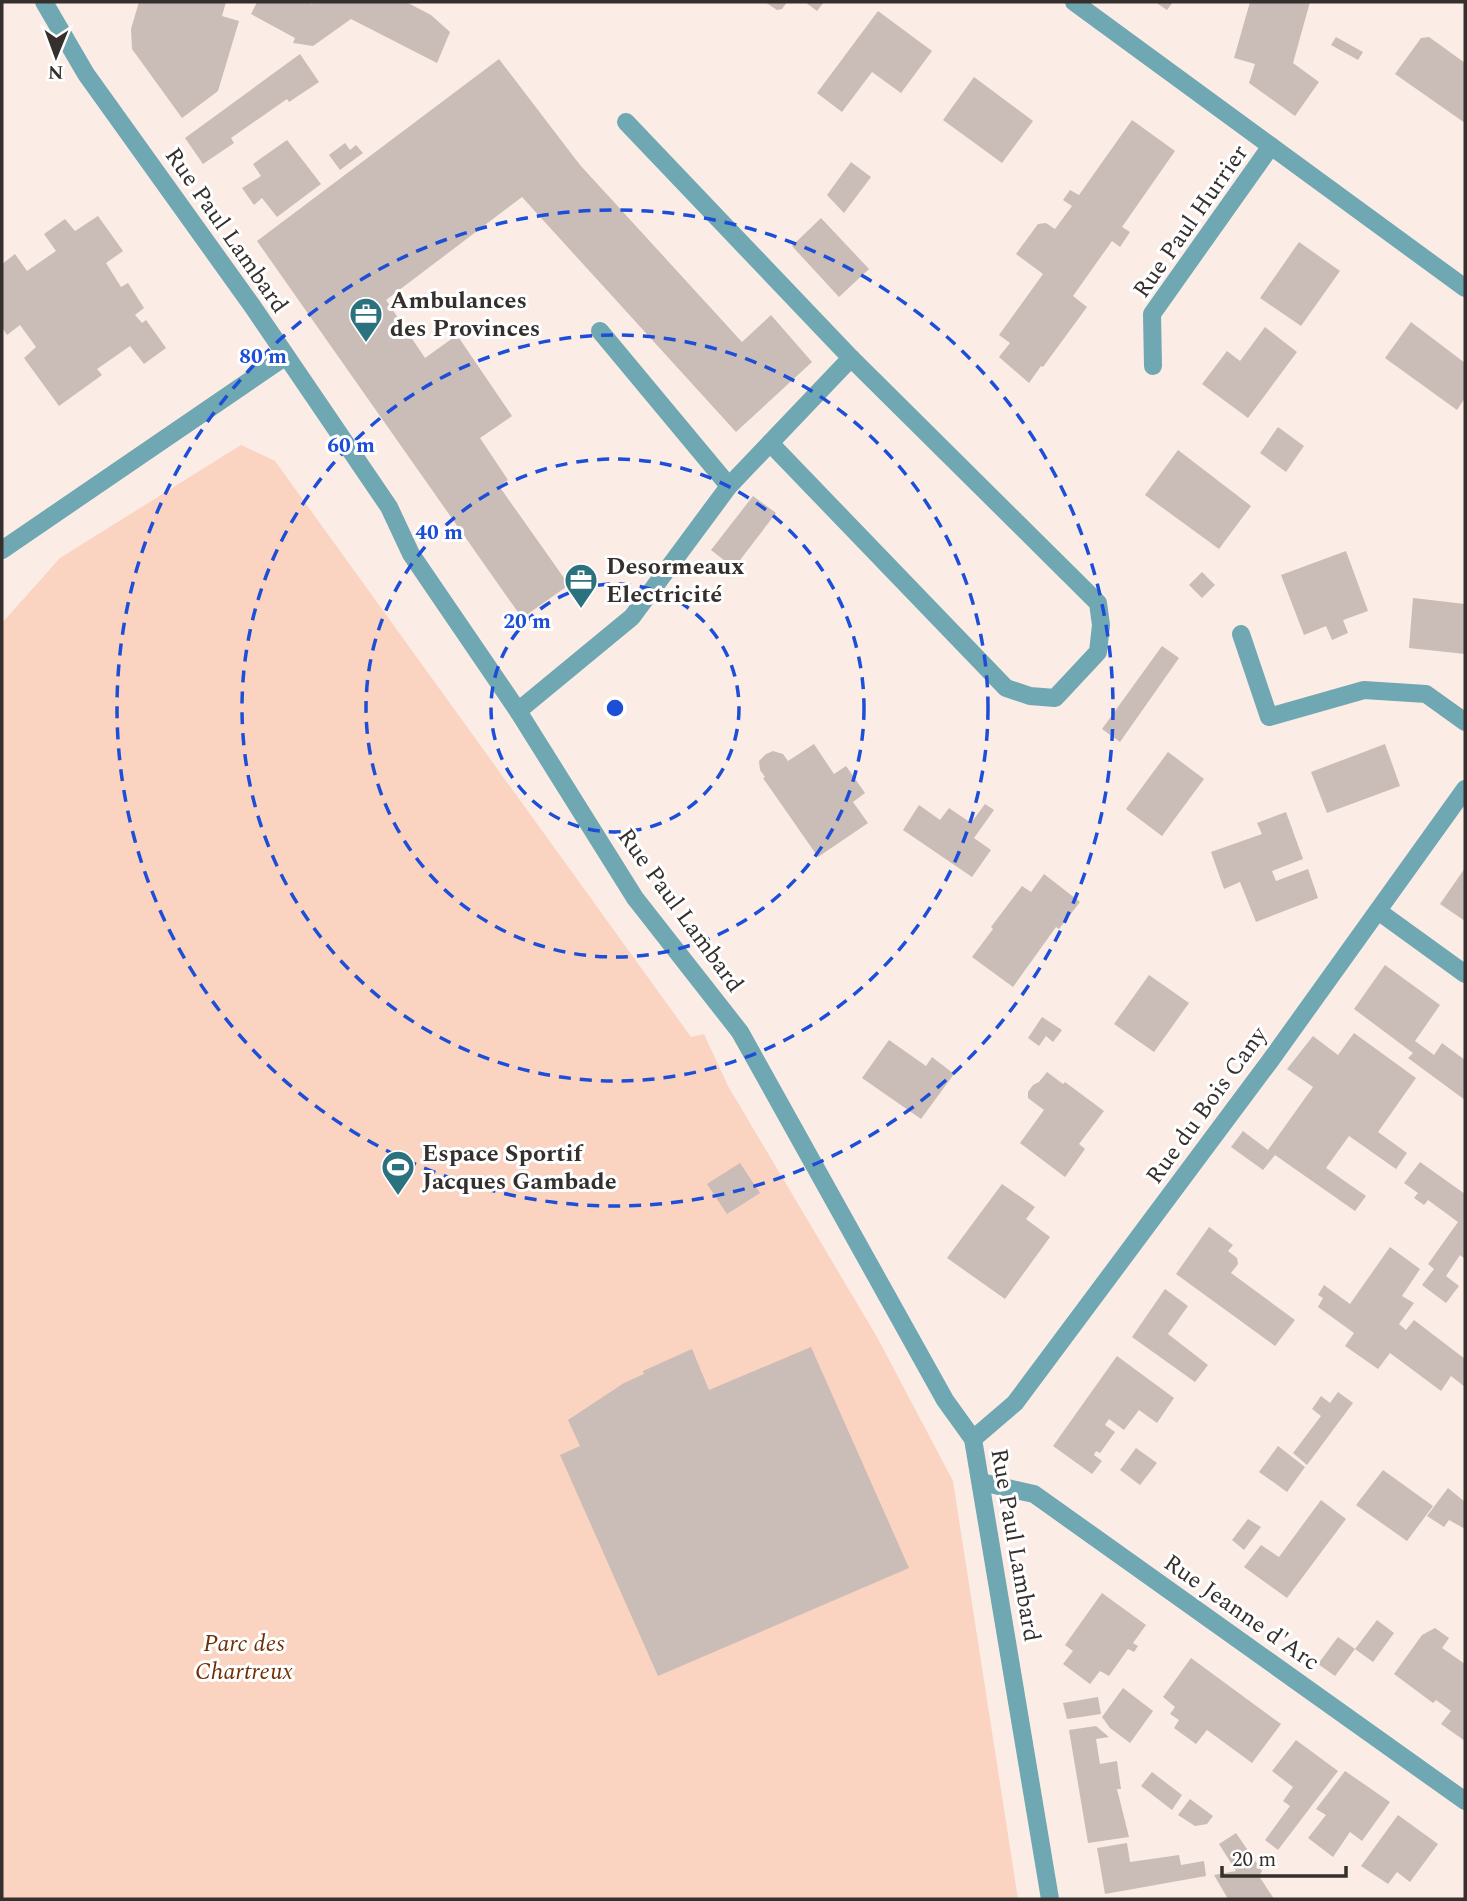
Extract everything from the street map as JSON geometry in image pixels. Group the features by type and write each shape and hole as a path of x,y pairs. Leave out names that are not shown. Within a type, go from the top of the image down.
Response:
{"street":[{"name":"Rue Paul Lambard","path":"44,2 86,74 286,356 389,507 411,554 518,711 635,898 740,1032 944,1400 973,1439 1049,1899"},
{"name":"Rue Paul Hurrier","path":"1074,2 1465,288"},
{"path":"626,122 851,358 1098,603 1101,625 1098,652 1055,698 1030,696 1006,688 770,443"},
{"name":"Rue Paul Hurrier","path":"1153,366 1152,314 1271,146"},
{"path":"600,331 729,486"},
{"path":"2,550 286,356"},
{"path":"518,711 632,617 729,486 851,358"},
{"path":"1241,634 1269,717 1364,690 1426,694 1465,722"},
{"name":"Rue du Bois Cany","path":"973,1439 1015,1404 1270,1061 1465,789"},
{"path":"1378,911 1465,974"},
{"name":"Rue Jeanne d'Arc","path":"981,1482 1034,1494 1465,1801"}],"green space":[{"name":"Espace Sportif Jacques Gambade","path":"241,445 275,461 691,1037 704,1034 728,1086 877,1337 953,1481 1018,1899 2,1899 2,623 60,558"}],"building":[{"path":"139,2 226,2 222,16 239,21 218,91 182,118 132,49 131,29"},
{"path":"257,2 406,2 431,15 450,32 437,63 351,19 313,46 293,43 295,38 251,14"},
{"path":"765,2 787,2 782,9 777,10"},
{"path":"805,2 824,2 817,11"},
{"path":"1155,2 1173,2 1167,10"},
{"path":"1250,2 1310,2 1293,63 1319,82 1295,116 1249,83 1255,64 1234,58"},
{"path":"878,11 932,51 901,93 872,72 842,112 817,93"},
{"path":"1336,37 1363,52 1358,60 1331,45"},
{"path":"1429,37 1465,63 1465,123 1395,74 1421,38"},
{"path":"300,54 319,82 289,102 287,99 231,138 234,143 203,164 185,138"},
{"path":"499,59 580,165 742,342 771,315 812,362 736,432 522,197 386,300 425,358 457,335 512,416 480,438 508,480 499,486 569,585 522,618 257,241"},
{"path":"974,77 1033,121 1002,163 943,120"},
{"path":"1132,120 1175,151 1122,227 1130,232 1120,247 1112,241 1073,296 1087,307 1029,383 999,357 1010,343 999,335 1043,274 1016,254 1038,224 1046,223 1055,229 1072,206 1063,200 1070,190 1079,195"},
{"path":"287,140 321,184 277,217 262,198 254,205 242,188 261,176 253,164"},
{"path":"345,143 350,150 356,145 363,153 340,170 329,155"},
{"path":"851,162 871,177 844,213 827,195"},
{"path":"98,216 123,251 106,263 121,287 128,283 144,308 135,315 142,323 146,320 166,348 144,364 130,346 97,369 102,375 59,406 24,358 36,347 20,325 7,335 2,327 2,264 15,254 27,271 56,251 44,234 65,219 75,231"},
{"path":"821,218 869,269 839,297 792,246"},
{"path":"1299,242 1340,271 1301,326 1260,298"},
{"path":"1411,322 1465,363 1465,398 1457,410 1385,358"},
{"path":"1265,327 1297,352 1248,418 1202,384 1227,351 1240,361"},
{"path":"1278,427 1304,446 1286,472 1260,453"},
{"path":"1178,450 1251,506 1219,549 1145,495"},
{"path":"753,496 776,513 734,568 711,550"},
{"path":"1346,551 1368,611 1343,620 1348,633 1332,640 1326,626 1304,635 1281,575"},
{"path":"1202,572 1215,585 1202,598 1189,585"},
{"path":"1413,598 1465,604 1465,654 1409,648"},
{"path":"1162,646 1179,658 1120,742 1102,729"},
{"path":"814,744 834,774 846,766 865,793 853,802 868,823 818,857 763,778 765,777 760,770 759,761 773,751 783,754 788,761"},
{"path":"1385,744 1400,786 1327,813 1311,772"},
{"path":"1168,752 1204,779 1162,836 1126,809"},
{"path":"985,804 994,810 974,838 991,850 972,877 903,830 919,805 940,820 949,808 971,823"},
{"path":"1286,812 1303,859 1272,871 1276,881 1308,869 1318,898 1256,922 1240,882 1224,889 1211,852 1262,834 1257,823"},
{"path":"1465,868 1465,921 1440,904"},
{"path":"1044,874 1080,902 1059,929 1056,927 1013,987 972,957 1022,886 1031,892"},
{"path":"1385,965 1440,1005 1415,1041 1434,1055 1442,1043 1465,1060 1465,1100 1408,1058 1413,1053 1354,1009"},
{"path":"1149,975 1189,1003 1154,1052 1114,1024"},
{"path":"1042,1017 1062,1030 1053,1042 1046,1036 1039,1046 1028,1038"},
{"path":"1354,1033 1416,1078 1378,1132 1407,1153 1396,1169 1349,1136 1326,1168 1366,1196 1355,1211 1275,1155 1263,1170 1231,1147 1243,1131 1268,1150 1313,1087 1287,1069 1313,1036 1338,1055"},
{"path":"889,1040 926,1066 932,1057 954,1074 921,1119 862,1078"},
{"path":"1047,1072 1104,1111 1079,1144 1085,1149 1065,1177 1020,1143 1044,1110 1028,1098 1028,1092"},
{"path":"1420,1162 1465,1194 1465,1259 1460,1255 1446,1276 1459,1286 1446,1303 1422,1285 1434,1269 1428,1264 1458,1222 1428,1200 1424,1205 1414,1198 1418,1193 1404,1183"},
{"path":"740,1163 760,1193 727,1214 707,1184"},
{"path":"1002,1184 1035,1207 1026,1219 1050,1237 1005,1299 947,1258"},
{"path":"1209,1227 1233,1245 1228,1251 1237,1258 1238,1264 1231,1273 1295,1320 1275,1346 1176,1274"},
{"path":"1390,1247 1420,1269 1402,1296 1414,1303 1399,1324 1406,1330 1414,1320 1465,1359 1465,1387 1451,1376 1441,1391 1390,1353 1378,1369 1345,1346 1354,1333 1318,1307 1323,1298 1318,1295 1324,1285 1350,1304"},
{"path":"1165,1289 1188,1306 1168,1334 1208,1365 1195,1382 1132,1337"},
{"path":"811,1347 909,1568 658,1676 560,1455 580,1446 568,1420 624,1383 644,1374 643,1371 692,1349 709,1390"},
{"path":"1117,1356 1174,1398 1157,1423 1139,1410 1124,1430 1109,1419 1105,1425 1115,1432 1100,1453 1096,1451 1094,1455 1102,1461 1092,1474 1053,1446"},
{"path":"1338,1392 1353,1403 1307,1465 1293,1453 1321,1416 1312,1409 1321,1396 1330,1403"},
{"path":"1278,1446 1305,1467 1287,1492 1259,1472"},
{"path":"1136,1448 1157,1463 1140,1485 1120,1470"},
{"path":"1383,1470 1433,1506 1407,1541 1356,1505"},
{"path":"1448,1488 1465,1502 1465,1529 1449,1520 1444,1527 1427,1516"},
{"path":"1321,1500 1346,1519 1287,1598 1244,1567 1261,1545 1279,1557"},
{"path":"1248,1519 1261,1527 1244,1550 1232,1540"},
{"path":"1102,1593 1146,1625 1133,1643 1138,1646 1134,1652 1128,1649 1109,1676 1100,1671 1090,1684 1063,1664 1073,1651 1065,1645"},
{"path":"1377,1620 1394,1633 1373,1662 1355,1649"},
{"path":"1435,1628 1449,1638 1442,1648 1465,1664 1465,1741 1441,1724 1451,1711 1436,1700 1433,1703 1394,1674 1422,1635"},
{"path":"1338,1637 1355,1649 1335,1676 1318,1664"},
{"path":"1191,1658 1281,1724 1252,1763 1207,1730 1196,1744 1174,1728 1179,1720 1170,1714 1175,1707 1163,1697"},
{"path":"1123,1688 1153,1711 1130,1743 1110,1728 1102,1717"},
{"path":"1098,1697 1101,1714 1067,1719 1063,1703"},
{"path":"1096,1726 1109,1737 1096,1739 1100,1764 1117,1761 1121,1789 1117,1789 1129,1837 1088,1843 1069,1730"},
{"path":"1296,1740 1338,1771 1278,1850 1265,1840 1290,1806 1283,1801 1293,1787 1272,1771"},
{"path":"1345,1771 1390,1802 1362,1841 1350,1832 1333,1857 1308,1838 1326,1815 1316,1809"},
{"path":"1152,1772 1182,1795 1172,1810 1141,1786"},
{"path":"1190,1799 1213,1816 1207,1824 1195,1826 1178,1815"},
{"path":"1398,1815 1438,1844 1410,1882 1397,1872 1388,1884 1361,1866"},
{"path":"1236,1833 1262,1871 1259,1876 1274,1899 1228,1899 1214,1875 1236,1871 1219,1844"},
{"path":"1127,1843 1130,1862 1179,1855 1181,1865 1204,1861 1206,1876 1105,1894 1097,1848"}],"place":[{"name":"Ambulances des Provinces","path":"366,344"},
{"name":"Desormeaux Electricité","path":"581,610"},
{"name":"Espace Sportif Jacques Gambade","path":"398,1197"}],"park label":[{"name":"Parc des Chartreux","path":"244,1657"}]}
